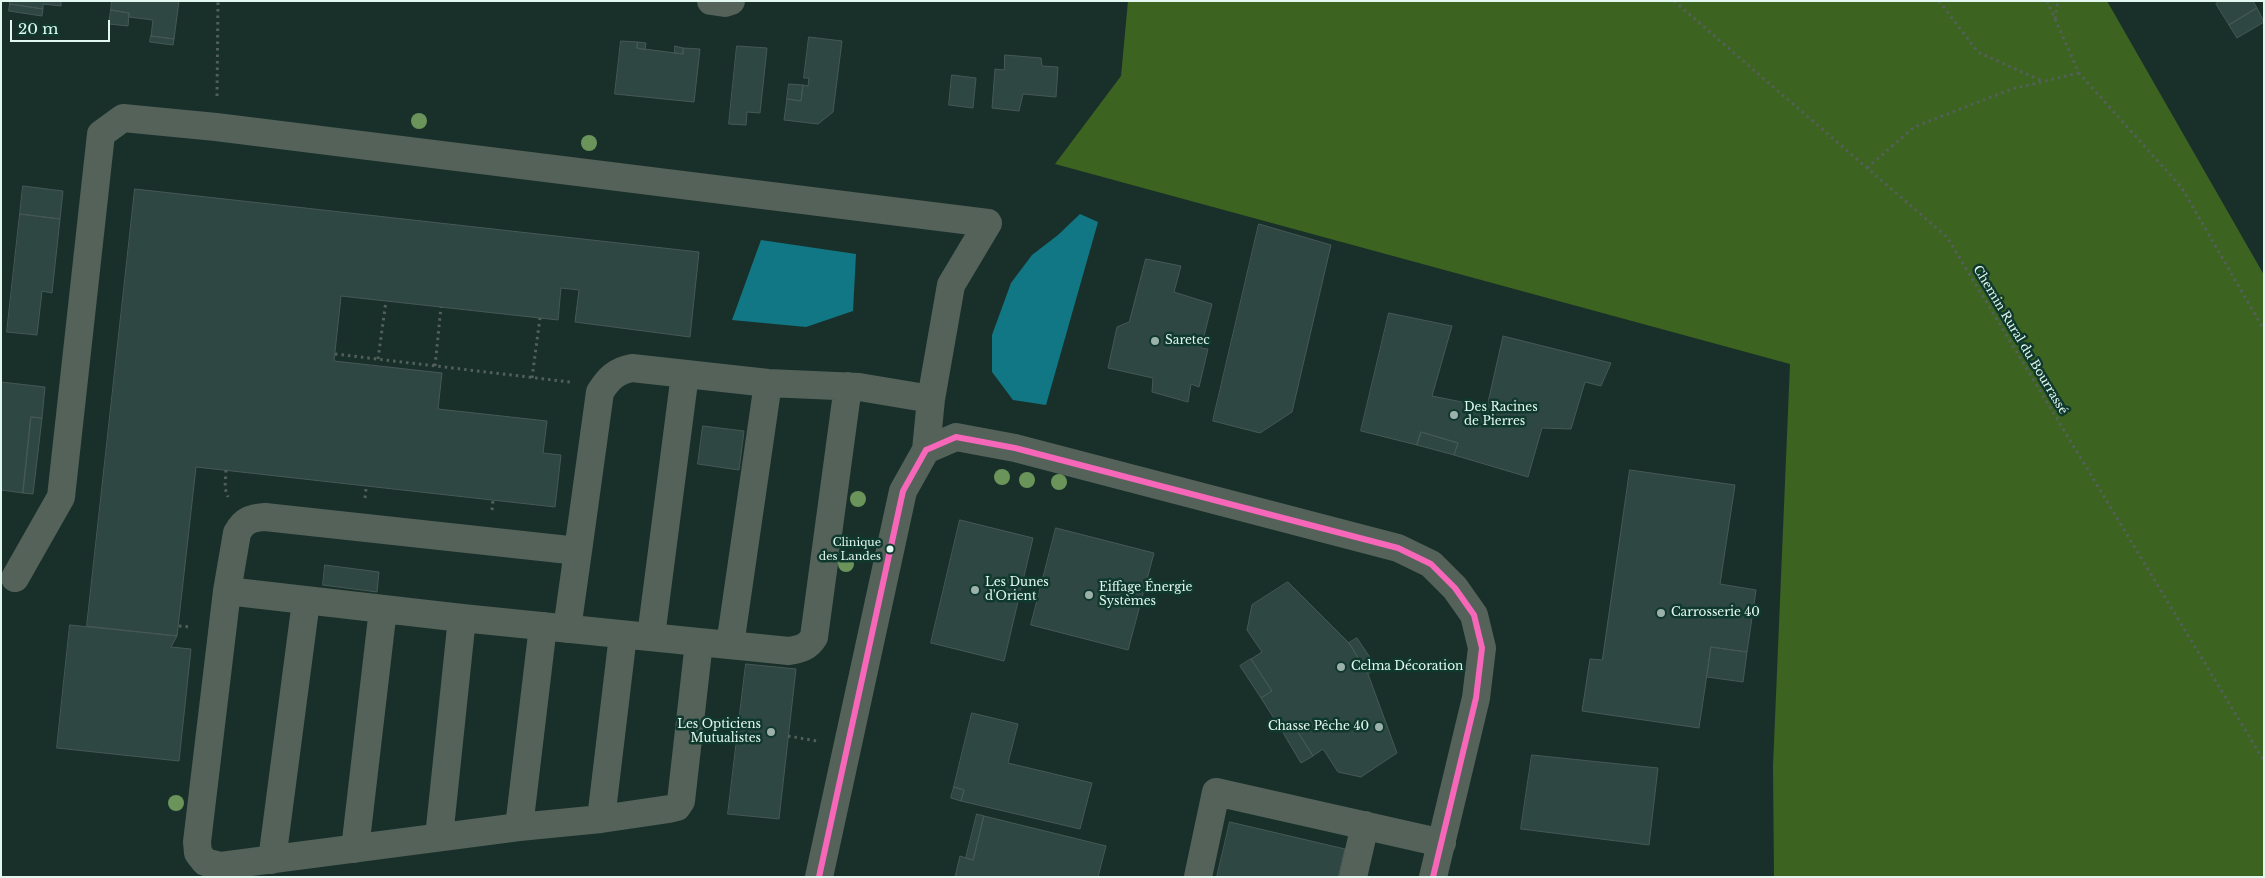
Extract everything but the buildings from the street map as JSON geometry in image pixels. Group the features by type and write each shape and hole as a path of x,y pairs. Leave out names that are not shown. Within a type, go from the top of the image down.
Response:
{"street":[{"path":"711,1 725,3 731,1"},
{"path":"15,578 61,498 102,134 123,118 216,127 988,223 951,285 931,399 926,450 902,491 819,877"},
{"path":"519,827 555,627 578,551 600,392 610,377 620,370 632,368 768,383 848,386 931,399"},
{"path":"651,636 685,374"},
{"path":"730,645 768,383"},
{"path":"227,591 624,635 651,636 790,651 804,648 814,637 848,386"},
{"path":"926,450 956,437 1015,448 1398,548 1431,564 1455,588 1474,615 1482,648 1476,698 1433,877"},
{"path":"578,551 265,517 252,518 242,523 236,532 227,591 197,842 198,853 205,862 221,866 519,827 600,819 669,810 677,807 681,801 699,642"},
{"path":"272,860 306,600"},
{"path":"355,849 383,609"},
{"path":"439,837 462,618"},
{"path":"600,819 624,635"},
{"path":"1198,877 1216,792 1442,843"},
{"path":"1354,877 1365,825"}],"path":[{"path":"216,127 218,1"},
{"name":"Chemin Rural du Bourrassé","path":"1674,1 1947,237 2264,761"},
{"path":"1939,1 1978,52 2044,82"},
{"path":"2047,1 2079,73 2182,188 2264,330"},
{"path":"2055,19 2058,1"},
{"path":"1867,168 1914,127 2012,89 2079,73"},
{"path":"378,359 386,301"},
{"path":"435,366 441,307"},
{"path":"532,378 540,318"},
{"path":"335,354 578,383"},
{"path":"788,736 820,742"}],"green space":[{"path":"1128,1 2107,1 2264,275 2264,877 1774,877 1773,766 1790,364 1055,164 1121,76"}],"water":[{"path":"1080,214 1098,222 1046,405 1013,400 992,372 992,335 1011,283 1032,255 1058,235"},
{"path":"761,240 856,254 853,311 806,327 732,320"}],"transit line":[{"path":"926,450 956,437 1015,448 1398,548 1431,564 1455,588 1474,615 1482,648 1476,698 1433,877"},
{"path":"819,877 903,491 926,450"}],"place":[{"name":"Saretec","path":"1155,341"},
{"name":"Des Racines de Pierres","path":"1454,415"},
{"name":"Clinique des Landes","path":"890,549"},
{"name":"Les Dunes d'Orient","path":"975,590"},
{"name":"Eiffage Énergie Systèmes","path":"1089,595"},
{"name":"Carrosserie 40","path":"1661,613"},
{"name":"Celma Décoration","path":"1341,667"},
{"name":"Chasse Pêche 40","path":"1379,727"},
{"name":"Les Opticiens Mutualistes","path":"771,732"}]}
